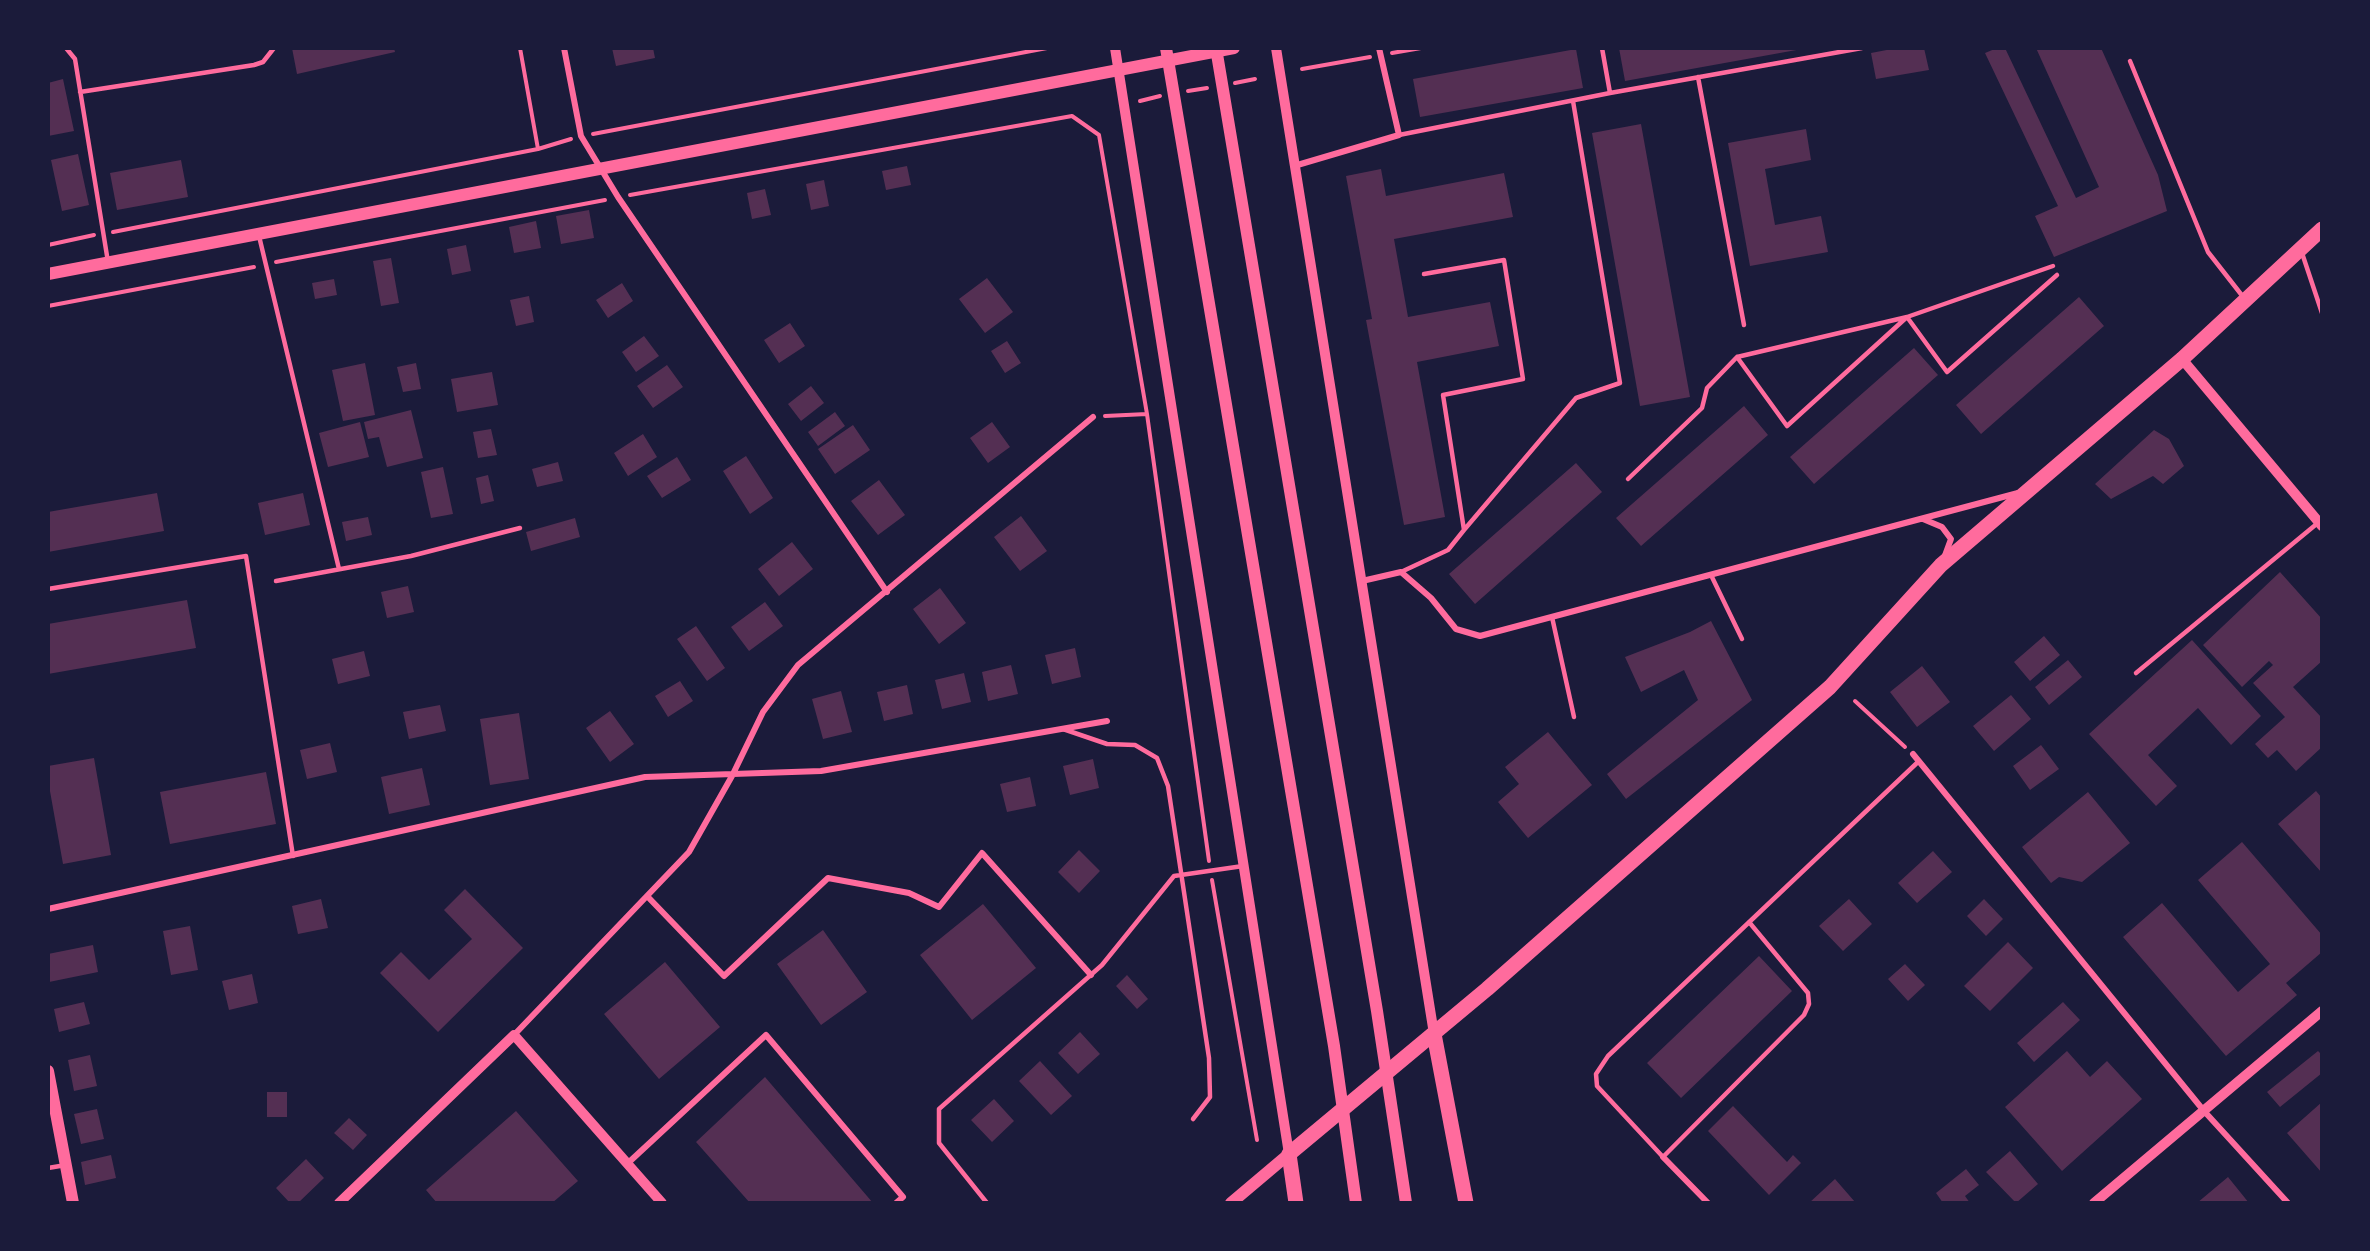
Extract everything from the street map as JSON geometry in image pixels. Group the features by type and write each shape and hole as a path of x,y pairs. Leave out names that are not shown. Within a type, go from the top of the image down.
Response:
{"main road":[{"path":"1166,48 1334,1046 1356,1203"},
{"path":"1216,48 1377,1011 1406,1203"},
{"path":"48,274 1234,48"},
{"path":"1231,1203 1434,1034 1830,687 1941,565 2182,359 2322,229"},
{"path":"1434,1034 1466,1203"},
{"path":"48,1071 73,1203"},
{"path":"1289,1154 1296,1203"}],"street":[{"path":"564,48 582,136 618,197 887,592"},
{"path":"1115,48 1289,1154"},
{"path":"1276,48 1434,1034"},
{"path":"1294,166 1399,135 1380,51"},
{"path":"2182,359 2320,524"},
{"path":"339,1203 514,1035 689,852 732,776 763,712 798,665 1093,417"},
{"path":"1362,581 1401,572 1431,598 1456,629 1480,636 2029,490"},
{"path":"1923,519 1942,526 1951,539 1941,565"},
{"path":"48,909 645,777 732,776 820,771 1107,721"},
{"path":"1913,753 2204,1111 2288,1203"},
{"path":"647,896 724,976 828,878 909,893 939,907 982,853 1091,975"},
{"path":"2094,1203 2322,1011"},
{"path":"514,1035 662,1203"},
{"path":"627,1164 766,1035 903,1197 896,1203"},
{"path":"1663,1156 1708,1203"}],"lane":[{"path":"66,48 75,59 108,262"},
{"path":"80,92 254,65 263,62 274,48"},
{"path":"1602,48 1610,93"},
{"path":"1399,135 1572,100 1862,48"},
{"path":"2130,61 2208,252 2246,300"},
{"path":"1698,77 1744,325"},
{"path":"1401,572 1448,550 1576,398 1620,382 1572,100"},
{"path":"258,234 339,569"},
{"path":"2301,249 2322,313"},
{"path":"1424,274 1504,260 1523,379 1443,395 1464,530"},
{"path":"1628,479 1701,408 1707,387 1737,357 1907,316 2053,266"},
{"path":"1907,316 1947,372 2057,276"},
{"path":"1737,357 1787,426 1907,316"},
{"path":"2136,673 2320,524"},
{"path":"276,581 411,556 520,528"},
{"path":"48,590 246,556 293,856"},
{"path":"1711,575 1743,639"},
{"path":"1552,617 1574,717"},
{"path":"1062,728 1107,744 1135,745 1157,758 1168,786 1209,1058 1210,1097 1193,1119"},
{"path":"1749,922 1808,993 1809,1004 1804,1015 1663,1156 1597,1086 1596,1074 1608,1056 1749,922 1919,761"},
{"path":"987,1203 939,1143 939,1109 1102,965 1174,876 1243,866"},
{"path":"48,1168 66,1166"}],"path":[{"path":"520,48 538,149"},
{"path":"48,244 538,149 582,136 1047,48"},
{"path":"1302,69 1380,51 1421,48"},
{"path":"1232,83 1256,79"},
{"path":"1186,91 1209,87"},
{"path":"1140,99 1163,95"},
{"path":"48,306 618,197 1072,116 1100,135 1147,414 1210,871 1257,1140"},
{"path":"1093,417 1147,414"},
{"path":"1855,701 1913,753"}],"building":[{"path":"292,48 394,48 395,52 297,74"},
{"path":"612,48 653,48 655,58 616,66"},
{"path":"1619,48 1802,48 1802,49 1625,81"},
{"path":"1897,48 1924,48 1929,70 1876,79 1871,53"},
{"path":"1997,48 2005,48 2076,198 2099,187 2036,48 2101,48 2158,175 2167,211 2054,257 2035,216 2058,206 1985,53"},
{"path":"1576,49 1583,88 1420,117 1413,79"},
{"path":"63,79 74,131 48,136 48,83"},
{"path":"1641,124 1690,397 1640,406 1592,133"},
{"path":"1806,129 1811,160 1765,169 1775,225 1821,216 1828,252 1750,266 1728,143"},
{"path":"78,154 89,205 62,211 51,160"},
{"path":"181,160 188,197 117,210 110,173"},
{"path":"907,166 911,185 886,190 882,171"},
{"path":"1381,169 1386,196 1504,173 1513,217 1394,239 1408,317 1490,302 1499,346 1417,362 1445,517 1404,525 1366,320 1372,319 1346,176"},
{"path":"824,180 829,206 811,210 806,184"},
{"path":"765,189 771,215 752,219 747,193"},
{"path":"589,210 594,238 561,244 556,216"},
{"path":"536,221 541,248 514,253 509,227"},
{"path":"466,245 471,271 452,275 447,249"},
{"path":"391,258 399,303 381,306 373,261"},
{"path":"987,278 1013,312 985,333 959,299"},
{"path":"334,279 337,295 315,299 312,283"},
{"path":"622,283 633,301 608,318 596,300"},
{"path":"529,296 534,322 516,326 510,300"},
{"path":"2079,297 2104,326 1981,434 1956,405"},
{"path":"790,323 805,346 779,363 764,340"},
{"path":"644,336 659,356 636,372 622,352"},
{"path":"1007,341 1021,363 1005,373 991,351"},
{"path":"1914,348 1938,375 1814,484 1790,457"},
{"path":"365,363 375,415 343,421 332,370"},
{"path":"416,363 421,389 403,392 397,367"},
{"path":"667,365 683,387 653,408 637,386"},
{"path":"492,372 498,405 457,412 451,379"},
{"path":"811,386 824,403 801,421 788,404"},
{"path":"1744,406 1768,435 1641,546 1616,518"},
{"path":"411,410 423,458 387,467 379,437 368,439 364,422"},
{"path":"835,412 845,426 818,446 808,432"},
{"path":"360,422 369,457 328,467 319,433"},
{"path":"992,422 1010,447 988,463 970,438"},
{"path":"853,425 870,450 835,474 818,449"},
{"path":"491,429 497,455 478,458 473,432"},
{"path":"2154,430 2169,439 2184,466 2163,484 2153,476 2111,499 2095,484"},
{"path":"643,434 657,457 628,476 614,453"},
{"path":"746,456 773,498 750,514 723,471"},
{"path":"677,457 691,480 662,498 647,476"},
{"path":"558,462 563,481 537,487 532,469"},
{"path":"1576,463 1602,492 1475,604 1449,574"},
{"path":"443,467 453,514 431,518 421,472"},
{"path":"488,475 494,501 481,504 476,478"},
{"path":"879,480 905,515 878,535 851,501"},
{"path":"157,493 164,531 48,552 48,512"},
{"path":"303,493 310,525 265,535 258,503"},
{"path":"1021,516 1047,551 1020,571 994,537"},
{"path":"368,517 372,535 346,541 342,522"},
{"path":"575,518 580,537 531,551 526,532"},
{"path":"792,542 813,569 779,596 758,569"},
{"path":"2280,572 2322,619 2322,661 2293,687 2322,718 2322,747 2296,771 2277,750 2268,758 2255,744 2285,717 2253,683 2273,665 2269,661 2242,687 2203,645"},
{"path":"408,586 414,612 387,618 381,592"},
{"path":"940,588 966,623 939,644 913,609"},
{"path":"187,600 196,648 48,674 48,624"},
{"path":"765,602 783,626 749,651 731,627"},
{"path":"1711,621 1752,700 1626,799 1607,774 1698,700 1684,670 1641,692 1625,657 1690,632"},
{"path":"696,626 725,668 707,681 677,639"},
{"path":"2044,636 2060,655 2030,681 2014,662"},
{"path":"2192,640 2261,716 2231,745 2198,708 2148,755 2177,786 2156,806 2089,734"},
{"path":"1075,648 1081,677 1052,684 1045,655"},
{"path":"364,651 370,676 338,684 332,659"},
{"path":"2068,660 2082,677 2049,705 2035,687"},
{"path":"1011,665 1018,694 988,701 982,672"},
{"path":"1922,666 1950,702 1917,727 1890,692"},
{"path":"964,673 971,702 942,709 935,680"},
{"path":"680,681 693,701 668,717 655,696"},
{"path":"907,685 913,714 884,721 877,692"},
{"path":"841,691 852,732 823,739 812,699"},
{"path":"2011,695 2031,719 1994,751 1973,726"},
{"path":"440,705 446,731 409,739 403,712"},
{"path":"610,711 634,744 610,762 586,728"},
{"path":"519,713 529,779 490,785 480,719"},
{"path":"1548,732 1592,785 1528,838 1498,802 1519,784 1505,767"},
{"path":"330,743 337,772 307,779 300,750"},
{"path":"2041,745 2059,769 2030,790 2013,766"},
{"path":"94,758 111,855 63,864 48,780 48,766"},
{"path":"1093,759 1099,788 1070,795 1063,766"},
{"path":"422,768 430,805 389,814 381,777"},
{"path":"266,772 276,824 170,844 160,792"},
{"path":"1030,777 1036,806 1007,812 1000,784"},
{"path":"2316,791 2322,798 2322,873 2278,824"},
{"path":"2088,792 2130,843 2082,882 2059,877 2051,883 2022,847"},
{"path":"2242,842 2322,935 2322,952 2286,983 2297,995 2226,1056 2123,937 2162,903 2238,992 2270,964 2198,880"},
{"path":"1079,850 1100,871 1079,893 1058,872"},
{"path":"1933,851 1952,872 1917,903 1898,883"},
{"path":"465,889 523,948 438,1032 380,973 401,952 429,980 472,939 444,910"},
{"path":"321,899 328,928 298,934 292,906"},
{"path":"1849,899 1872,924 1843,951 1819,926"},
{"path":"1984,899 2003,919 1986,936 1967,916"},
{"path":"983,904 1036,968 972,1020 920,955"},
{"path":"190,926 198,970 171,975 163,931"},
{"path":"823,930 867,992 821,1025 777,964"},
{"path":"2008,942 2033,968 1990,1011 1964,986"},
{"path":"93,945 98,972 49,982 48,954"},
{"path":"1759,956 1792,991 1681,1098 1647,1063"},
{"path":"665,962 720,1027 659,1079 604,1014"},
{"path":"1905,964 1925,985 1908,1001 1888,979"},
{"path":"252,974 258,1003 229,1010 222,981"},
{"path":"1127,975 1148,999 1137,1009 1116,986"},
{"path":"84,1002 90,1024 59,1032 54,1009"},
{"path":"2063,1002 2080,1020 2034,1062 2017,1043"},
{"path":"1080,1032 1100,1054 1078,1074 1058,1053"},
{"path":"2067,1051 2090,1077 2107,1061 2142,1099 2062,1171 2005,1107"},
{"path":"2318,1051 2322,1055 2322,1073 2280,1107 2267,1092"},
{"path":"90,1055 97,1086 74,1091 68,1060"},
{"path":"1040,1061 1072,1096 1051,1115 1019,1081"},
{"path":"765,1077 873,1203 750,1203 696,1142"},
{"path":"267,1092 287,1092 287,1117 267,1117"},
{"path":"994,1099 1014,1121 992,1142 971,1120"},
{"path":"2322,1102 2322,1173 2287,1133"},
{"path":"1733,1106 1787,1162 1793,1155 1801,1163 1769,1195 1708,1131"},
{"path":"97,1109 104,1139 81,1144 74,1114"},
{"path":"516,1111 578,1181 552,1203 437,1203 426,1190"},
{"path":"349,1118 367,1135 353,1150 334,1133"},
{"path":"2010,1151 2038,1184 2016,1203 1986,1172"},
{"path":"111,1155 116,1178 85,1185 81,1162"},
{"path":"306,1159 324,1178 298,1203 290,1203 276,1188"},
{"path":"1966,1169 1979,1185 1965,1196 1970,1203 1943,1203 1936,1193"},
{"path":"2228,1177 2249,1203 2197,1203"},
{"path":"1835,1179 1855,1202 1809,1203"}]}
